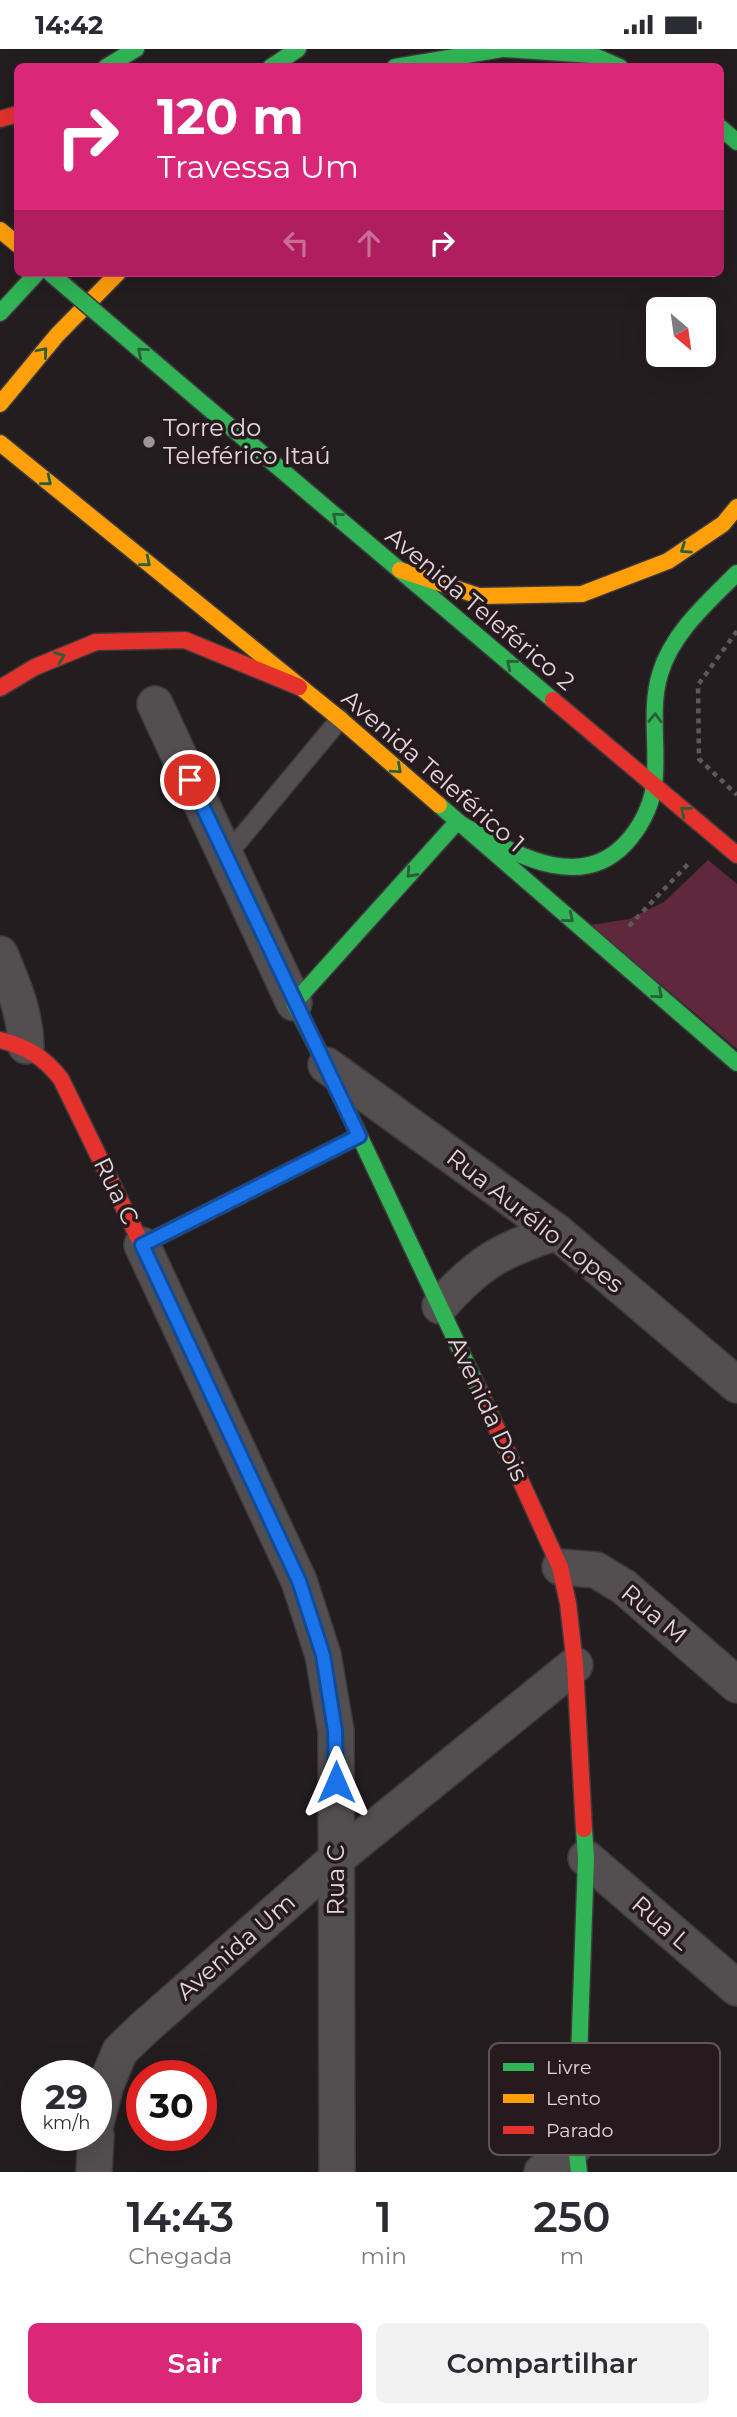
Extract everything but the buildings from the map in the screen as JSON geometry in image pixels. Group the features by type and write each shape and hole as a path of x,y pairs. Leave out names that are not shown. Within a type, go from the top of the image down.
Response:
{"main road":[{"path":"113,63 136,49"},
{"path":"277,63 298,49"},
{"path":"393,63 425,49"},
{"path":"419,63 503,49 592,55 611,63"},
{"path":"0,230 14,242"},
{"path":"0,313 33,277"},
{"name":"Avenida Teleférico 2","path":"55,277 737,855"},
{"path":"0,404 57,335 114,277"},
{"name":"Avenida Teleférico 1","path":"0,443 340,719 737,1063"},
{"path":"400,570 479,596 582,594 668,561 723,524 737,507"},
{"path":"294,1003 457,822 548,865 569,869 599,866 624,849 641,824 654,786 656,695 666,659 695,615 737,573"},
{"path":"0,688 34,667 96,642 185,640 299,687"},
{"name":"Avenida Dois","path":"294,1003 440,1306 560,1567 568,1603 575,1665 586,1858 581,2043"},
{"name":"Rua C","path":"13,1043 46,1059 61,1079 142,1245"},
{"path":"142,1245 359,1136"}],"street":[{"name":"Avenida Dois","path":"155,704 294,1003"},
{"name":"Rua C","path":"0,954 20,1000 26,1024 13,1043"},
{"name":"Rua Aurélio Lopes","path":"326,1065 557,1232 737,1385"},
{"path":"440,1306 462,1281 490,1258 516,1244 557,1232"},
{"name":"Rua C","path":"142,1245 299,1581 323,1655 335,1731 337,2172"},
{"name":"Rua M","path":"560,1567 596,1570 625,1587 737,1685"},
{"name":"Avenida Um","path":"112,2070 120,2051 336,1859 575,1665"},
{"name":"Rua L","path":"586,1858 737,1988"},
{"path":"94,2172 95,2151"},
{"path":"542,2172 578,2159"}],"lane":[{"path":"226,856 340,719"}],"path":[{"path":"737,631 698,685 699,759 737,795"},
{"path":"606,949 715,836"}],"shaded area":[{"path":"708,860 737,884 737,1049 591,925 629,919 664,902"}],"traffic: fast":[{"path":"113,63 136,49"},
{"path":"277,63 298,49"},
{"path":"419,63 502,49"},
{"path":"504,49 592,55 611,63"},
{"path":"724,131 737,142"},
{"path":"0,313 33,277"},
{"path":"55,277 194,396"},
{"path":"194,396 553,700"},
{"path":"457,822 520,854 542,863 564,867 586,866 607,858 626,843 644,817 653,794 655,702 666,659 692,619 737,573"},
{"path":"439,805 737,1063"},
{"path":"457,822 294,1003 326,1065 480,1392"},
{"path":"580,2043 586,1858 584,1829"},
{"path":"577,2155 579,2172"}],"traffic: slow":[{"path":"0,230 14,242"},
{"path":"0,404 57,335 114,277"},
{"path":"0,443 340,719 439,805"},
{"path":"400,570 479,596 582,594 668,561 723,524 737,507"},
{"path":"168,1232 359,1136"}],"traffic: jam":[{"path":"0,119 14,115"},
{"path":"0,688 35,667 96,642 185,640 299,687"},
{"path":"553,700 737,855"},
{"path":"0,1040 34,1054 61,1079 142,1245 168,1232"},
{"path":"480,1392 560,1567 568,1603 575,1665 584,1829"}],"place":[{"name":"Torre do Teleférico Itaú","path":"149,442"}],"route":[{"path":"190,780 359,1136 142,1245 299,1581 323,1655 335,1731 336,1782"}]}
